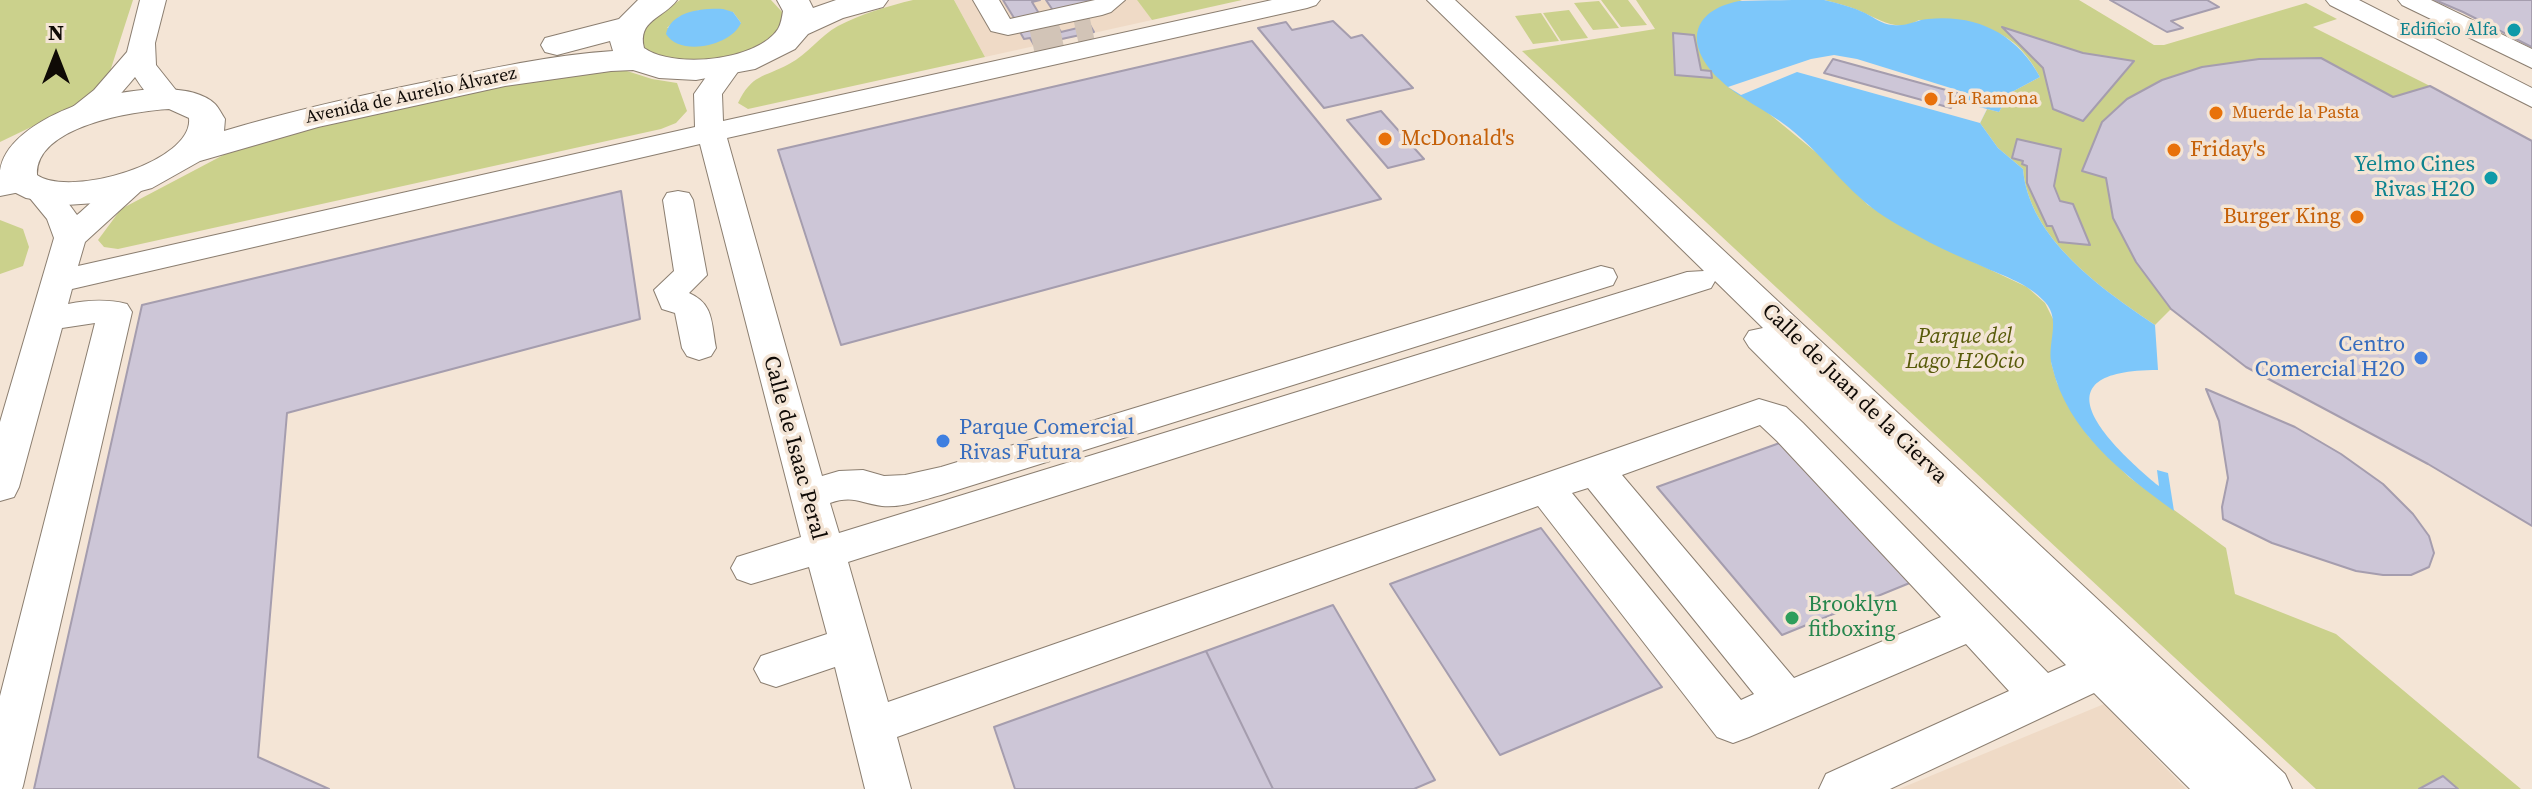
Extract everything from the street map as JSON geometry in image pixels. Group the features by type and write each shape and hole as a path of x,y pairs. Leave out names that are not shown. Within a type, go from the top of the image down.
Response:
{"main road":[{"path":"638,60 628,51 623,39 628,26 638,14 661,0"},
{"path":"795,14 832,11 872,0"},
{"name":"Avenida de Aurelio Álvarez","path":"628,26 576,41 321,93 236,105 126,103 69,121 17,178 84,193 138,180 188,153 321,114 572,64 638,60 658,68 690,70 728,66 772,50 795,14"},
{"path":"184,103 208,115 209,126 202,140 188,153"}],"street":[{"path":"69,121 104,96 138,56 153,0"},
{"path":"986,0 1000,25"},
{"path":"59,281 435,194 710,119 1307,0"},
{"name":"Calle de Juan de la Cierva","path":"1413,0 2221,789"},
{"name":"Calle de Juan de la Cierva","path":"1440,0 2269,789"},
{"path":"2339,0 2532,99"},
{"path":"2365,0 2532,84"},
{"path":"2411,0 2532,60"},
{"path":"1032,41 1006,47 999,45 992,36 993,30 1000,25 1019,26 1102,7 1112,1 1128,5 1133,14 1132,18 1092,28"},
{"path":"138,56 147,81 184,103"},
{"path":"710,119 708,94 728,66"},
{"name":"Calle de Isaac Peral","path":"690,70 710,119 807,496 851,644 888,789"},
{"path":"678,200 691,275 671,290 674,301 695,329 709,294 710,277 697,212 723,174"},
{"path":"0,487 70,238 62,216 17,178"},
{"path":"70,238 138,180"},
{"path":"807,496 839,485 863,484 882,491 905,490 941,481 1601,277"},
{"path":"751,568 822,550 1699,280"},
{"path":"0,786 115,312 88,311 47,320"},
{"path":"871,727 1816,393"},
{"path":"1759,412 1773,416 1790,432 2041,695"},
{"path":"1595,469 1786,701"},
{"path":"1545,487 1733,723 1971,623"},
{"path":"776,669 851,644"},
{"path":"1842,789 2100,670"}],"shaded area":[{"path":"954,0 1137,0 1152,20 985,57"},
{"path":"2104,704 2186,789 1899,789"}],"green space":[{"path":"0,0 133,0 106,84 75,106 0,142"},
{"path":"680,0 771,0 784,14 780,27 762,45 737,55 710,59 673,61 654,56 639,44 642,25","holes":["700,10 733,12 741,23 667,28 679,17"]},
{"path":"913,0 954,0 985,57 748,109 738,103 753,82 796,60 838,26"},
{"path":"1137,0 1242,0 1152,20"},
{"path":"1601,0 1628,0 1647,25 1621,27"},
{"name":"Parque del Lago H2Ocio","path":"1636,0 1742,0 1711,14 1767,112 1823,158 1868,205 1927,240 2027,287 2045,303 2054,321 2051,362 2057,383 2089,437 2129,477 2226,548 2235,594 2336,634 2521,789 2316,789 1522,51 1655,29"},
{"path":"1824,0 2079,0 2154,45 2164,45 2306,3 2337,19 2313,27 2430,86 2393,97 2321,58 2259,59 2202,67 2102,122 2082,171 2106,178 2113,218 2136,262 2171,309 2155,325 2092,278 2053,240 2028,194 2023,169 1998,148 1980,123 1987,109 1999,112 2010,93 2040,77 2017,45 2004,36 1974,26 1919,20 1896,25"},
{"path":"1599,1 1619,28 1593,30 1574,3"},
{"path":"1569,10 1588,38 1561,41 1543,13"},
{"path":"1541,13 1559,41 1533,44 1515,16"},
{"path":"606,70 627,71 677,83 687,111 676,123 661,129 118,249 104,247 98,240 121,209 231,151 324,123 480,89"},
{"path":"0,220 23,229 29,247 23,266 0,274"}],"water":[{"path":"1824,0 1889,24 1903,25 1946,18 1979,24 2007,38 2031,62 2040,77 2010,93 1999,112 1987,109 1980,123 1998,148 2023,169 2028,194 2053,240 2092,278 2155,325 2158,370 2120,373 2098,382 2090,395 2092,412 2119,449 2159,486 2157,470 2168,473 2174,511 2117,466 2070,411 2052,366 2053,325 2050,309 2038,295 2013,280 1918,236 1871,207 1788,127 1718,78 1700,53 1697,42 1702,21 1723,6 1739,1"},
{"path":"723,9 733,12 741,23 727,38 717,43 693,47 673,41 666,34 674,20 689,12"}],"pier":[{"path":"1834,55 1857,59 1970,94 1967,104 1987,109 1980,123 1797,72 1741,95 1728,87 1811,59"}],"building":[{"path":"1003,0 1040,0 1032,2 1043,20 1019,26"},
{"path":"1046,0 1099,0 1054,12"},
{"path":"2110,0 2207,0 2219,7 2171,21 2183,28 2167,32"},
{"name":"Edificio Alfa","path":"2435,0 2532,0 2532,47 2463,12"},
{"path":"1333,21 1351,38 1362,35 1413,88 1324,108 1258,28 1286,22 1292,30"},
{"path":"1056,24 1061,32 1090,25 1094,32 1034,45 1030,38 1024,39 1020,32"},
{"path":"2002,27 2083,53 2134,61 2083,121 2053,109 2043,68"},
{"path":"1673,33 1694,35 1701,70 1711,71 1712,78 1675,75"},
{"path":"1252,41 1381,199 841,345 778,150"},
{"path":"2321,58 2393,97 2430,86 2532,141 2532,526 2428,464 2246,367 2171,309 2136,262 2113,218 2106,178 2082,171 2102,122 2127,99 2162,80 2202,67 2259,59"},
{"path":"1833,59 1957,93 1951,108 1824,73"},
{"name":"McDonald's","path":"1381,111 1424,159 1388,168 1347,120"},
{"path":"2017,139 2061,149 2054,186 2060,201 2073,204 2090,245 2059,242 2052,226 2047,226 2027,183 2027,166 2022,164 2023,161 2012,158"},
{"path":"621,191 640,319 287,413 258,757 329,789 34,789 142,305"},
{"path":"2206,389 2295,427 2383,484 2413,514 2429,536 2434,553 2429,567 2411,575 2356,571 2272,543 2223,519 2222,507 2228,478 2219,421"},
{"path":"1788,440 1922,578 1782,635 1657,487"},
{"path":"1541,528 1662,687 1500,755 1390,584"},
{"path":"1333,605 1435,780 1414,789 1273,789 1206,651"},
{"path":"1206,651 1273,789 1015,789 994,727"},
{"path":"2443,776 2458,789 2419,789"}],"tunnel":[{"path":"1032,41 1092,28"}],"place":[{"name":"Edificio Alfa","path":"2514,30"},
{"name":"La Ramona","path":"1931,99"},
{"name":"Muerde la Pasta","path":"2216,113"},
{"name":"McDonald's","path":"1385,139"},
{"name":"Friday's","path":"2174,150"},
{"name":"Yelmo Cines Rivas H2O","path":"2491,178"},
{"name":"Burger King","path":"2357,217"},
{"name":"Centro Comercial H2O","path":"2421,358"},
{"name":"Parque Comercial Rivas Futura","path":"943,441"},
{"name":"Brooklyn fitboxing","path":"1792,618"}]}
